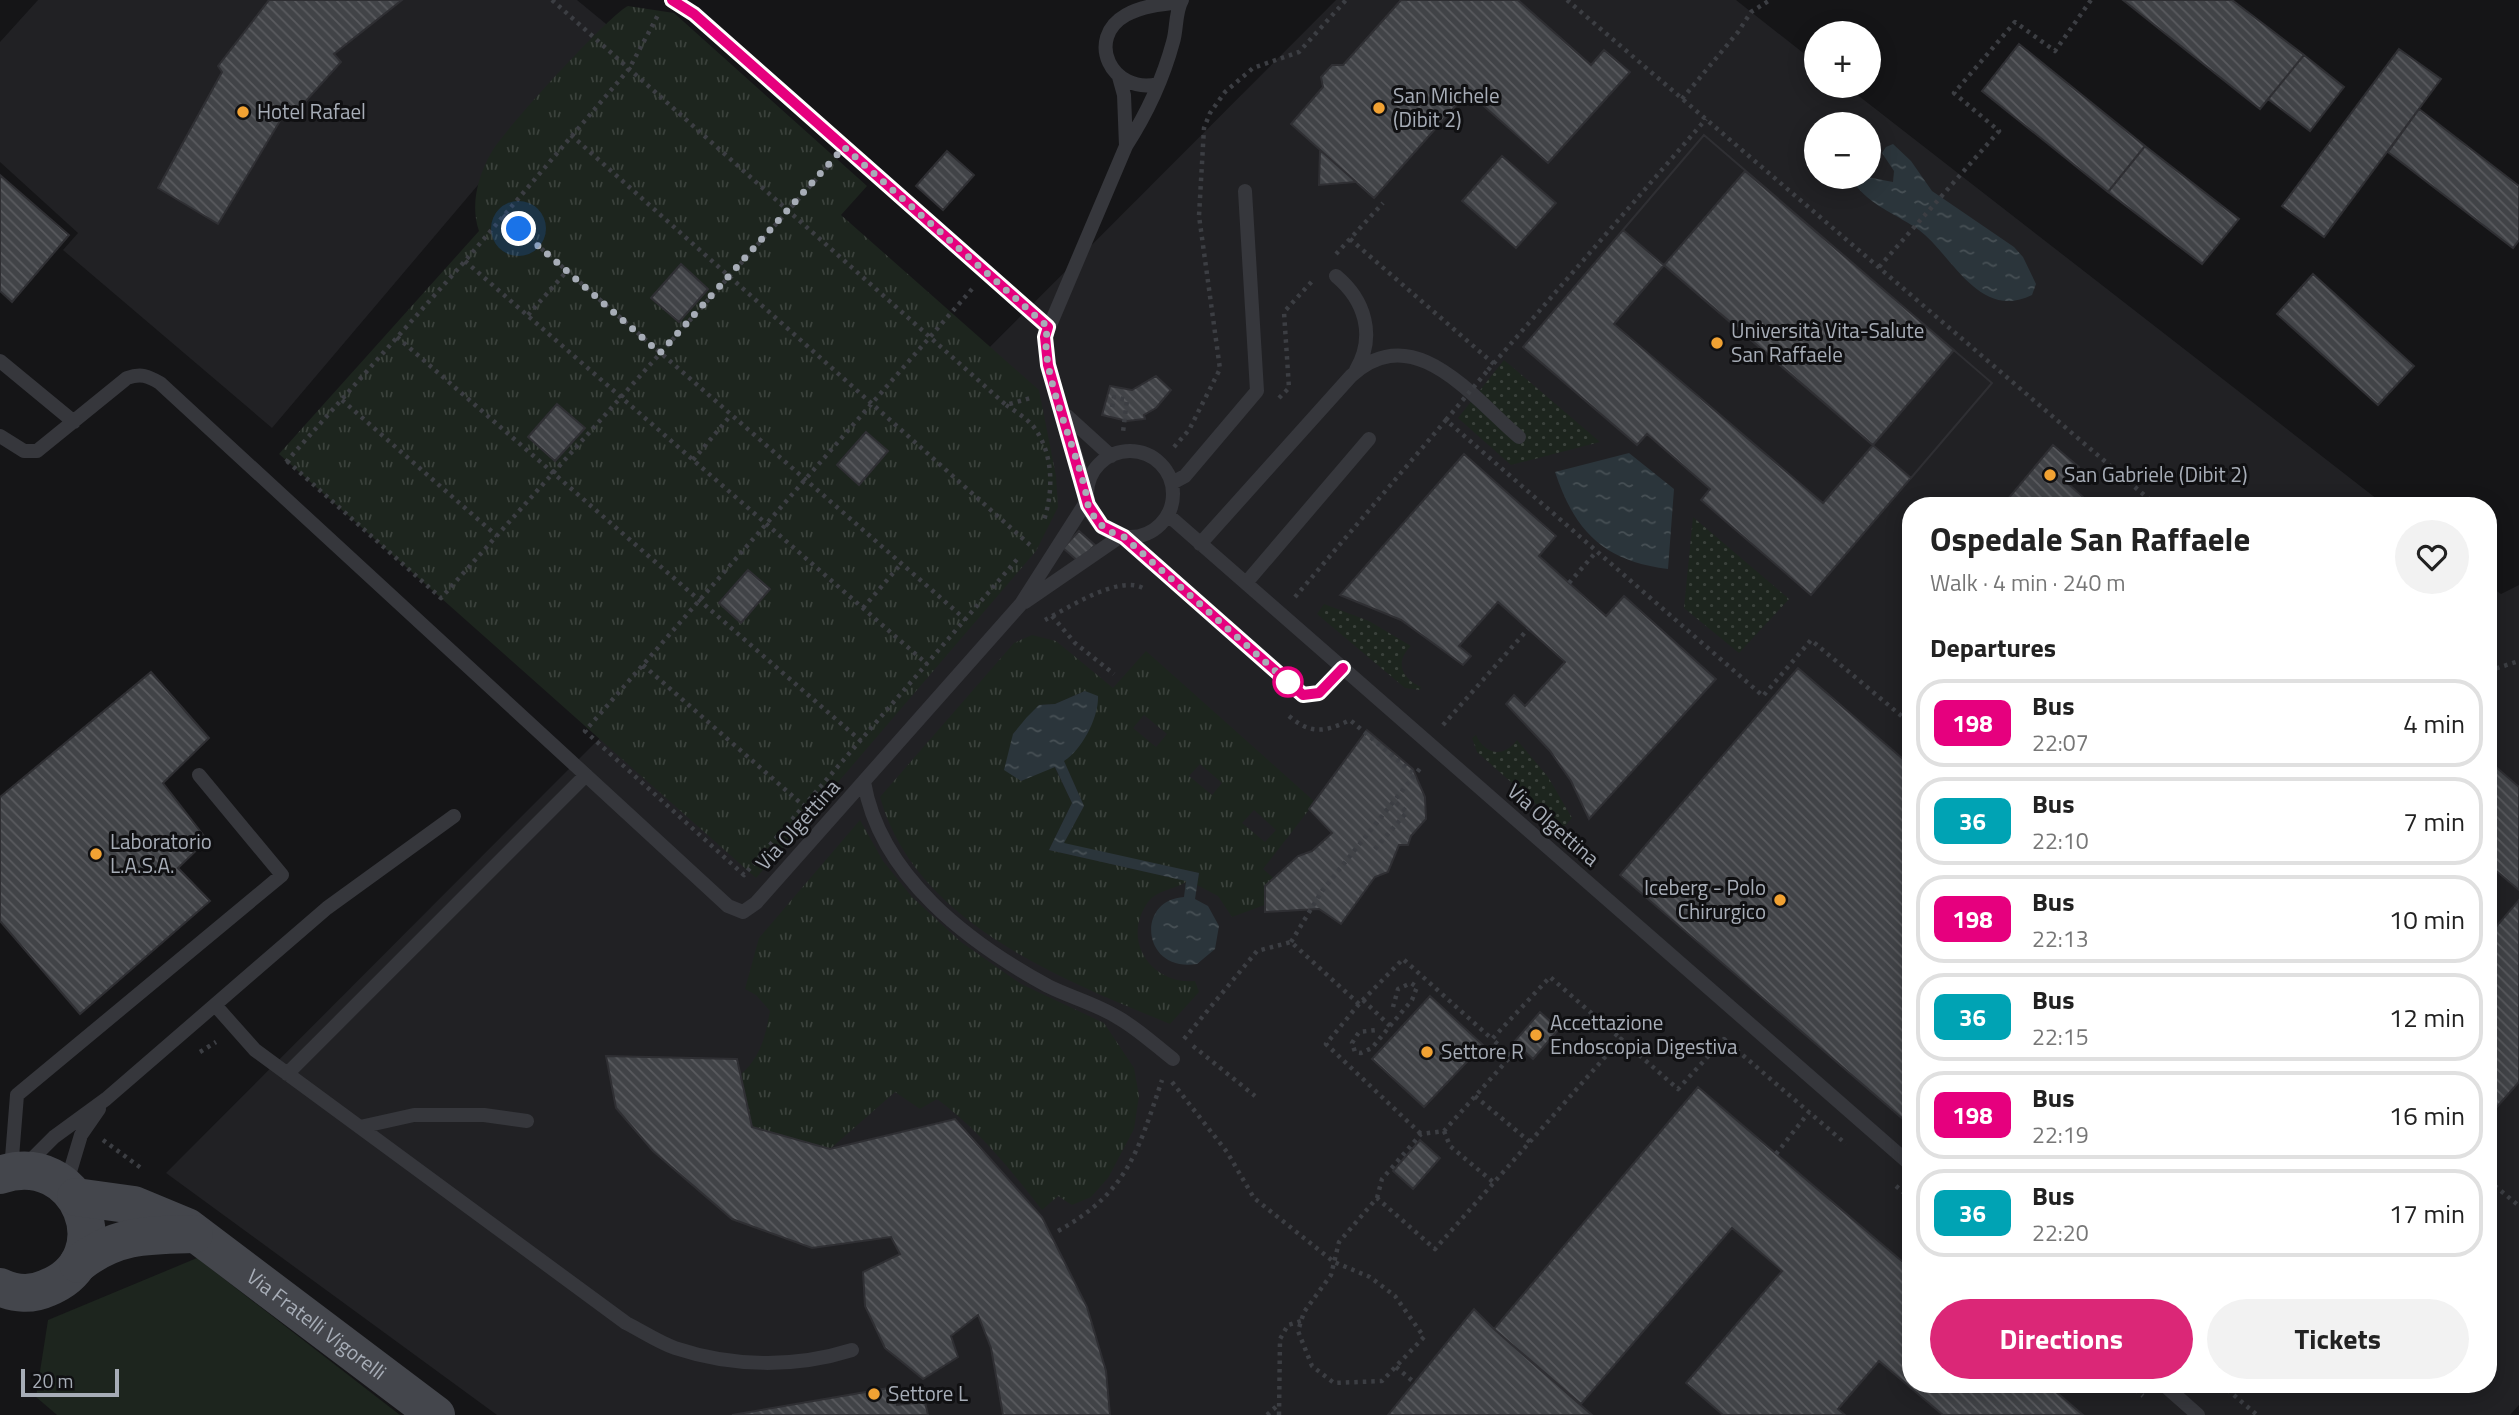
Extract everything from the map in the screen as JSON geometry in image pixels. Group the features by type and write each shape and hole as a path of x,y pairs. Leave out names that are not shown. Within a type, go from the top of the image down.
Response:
{"street":[{"name":"Via Fratelli Vigorelli","path":"11,1172 43,1172 71,1191 151,1210 197,1234 436,1415"},
{"path":"71,1191 84,1212 87,1230 85,1248 78,1264"},
{"path":"3,1290 40,1292 57,1285 78,1264 106,1245 122,1239 197,1234"}],"lane":[{"path":"672,0 694,14 1048,327"},
{"path":"1157,84 1137,86 1119,77 1111,68 1106,44 1116,23 1139,9 1181,1 1174,40 1157,84 1142,121 1126,146 1045,337 1048,365 1087,495 1098,522 1122,536 1303,695 1319,693 1343,668"},
{"path":"1119,77 1124,95 1126,146"},
{"path":"1172,483 1185,476 1257,391 1245,191"},
{"path":"1200,544 1351,376 1365,349 1367,328 1357,299 1336,276"},
{"path":"1351,376 1382,357 1404,354 1419,358 1439,368 1519,437"},
{"path":"0,361 74,422"},
{"path":"0,436 24,451 37,451 127,378 148,376 160,383 586,775 287,1074"},
{"path":"1062,409 1077,428 1111,456"},
{"path":"1245,583 1369,439"},
{"path":"1131,451 1151,457 1165,469 1172,483 1173,501 1168,515 1148,534 1122,536 1021,604 1087,495 1092,474 1111,456 1131,451"},
{"name":"Via Olgettina","path":"1168,515 1902,1157"},
{"name":"Via Olgettina","path":"586,775 728,906 743,912 756,903 1021,604"},
{"path":"11,1172 17,1096 282,875 199,775"},
{"path":"864,782 868,806 879,832 928,898 957,927 992,953 1050,987 1117,1017 1173,1059"},
{"path":"11,1172 106,1099 327,908 454,816"},
{"path":"215,1005 255,1050 626,1323 674,1348 725,1360 772,1363 819,1360 852,1350"},
{"path":"71,1191 81,1135 106,1099"},
{"path":"360,1127 414,1115 484,1115 527,1121"},
{"path":"2173,1393 2198,1415"}],"path":[{"path":"552,0 788,211 930,337 1006,405 1032,425 1048,460 1050,498 1043,523 1030,545 744,875 585,731 767,524 872,403 930,337 986,273"},
{"path":"1567,0 2147,497"},
{"path":"1682,99 1738,32 1751,12 1770,0"},
{"path":"1879,267 1999,131 1954,93 2015,22 2054,51 2091,0"},
{"path":"282,467 465,261 629,69 660,11"},
{"path":"1296,607 1294,601 1297,591 1706,119"},
{"path":"571,135 1030,545"},
{"path":"287,461 442,598 844,147"},
{"path":"1333,257 1383,203"},
{"path":"503,215 966,620"},
{"path":"1350,239 1494,364"},
{"path":"465,261 928,664"},
{"path":"527,315 567,271"},
{"path":"1271,407 1289,388 1284,312 1317,275"},
{"path":"397,337 861,741"},
{"path":"1006,405 1034,397"},
{"path":"1112,407 1114,397 1127,400 1123,432"},
{"path":"342,400 497,536"},
{"path":"693,460 731,415"},
{"path":"1446,420 1763,695 1811,640 1902,716"},
{"path":"1569,583 1596,552"},
{"path":"863,608 901,564"},
{"path":"1042,621 1117,586 1138,586 1146,590"},
{"path":"1052,616 1075,643 1114,674"},
{"path":"1436,732 1528,629"},
{"path":"2497,668 2519,661"},
{"path":"643,665 804,806"},
{"path":"1280,708 1310,731 1328,730 1350,720 1415,775"},
{"path":"1173,1059 1185,1039 1257,951 1292,942 1322,891 1435,750"},
{"path":"1375,849 1407,812 1394,801"},
{"path":"1292,942 1390,1026"},
{"path":"1058,1231 1085,1216 1127,1173 1165,1072 1227,1152 1254,1198 1334,1262 1370,1277 1395,1296 1424,1337 1382,1381 1334,1383 1312,1366 1298,1331 1304,1312 1331,1275 1334,1262 1339,1242 1377,1198 1382,1179 1421,1134 1444,1131 1511,1056 1403,959 1361,1002 1326,1044 1421,1134"},
{"path":"1492,1039 1550,977 1678,1089 1724,1039 1850,1147"},
{"path":"1376,1030 1359,1032 1352,1043 1355,1052 1361,1053 1372,1048 1412,1000 1417,987 1411,984 1398,989 1393,1007"},
{"path":"1185,1039 1255,1096"},
{"path":"1377,1198 1435,1249 1621,1039"},
{"path":"197,1054 215,1042 223,1051"},
{"path":"1475,1096 1530,1142"},
{"path":"1776,1154 1810,1112"},
{"path":"111,1131 103,1140 145,1171"},
{"path":"1444,1131 1450,1146 1494,1182"},
{"path":"1891,1181 1902,1191"},
{"path":"2497,1188 2519,1206"},
{"path":"1279,1415 1280,1339 1288,1325 1301,1321"},
{"path":"1396,1367 1415,1383"},
{"path":"2231,1393 2257,1415"},
{"path":"1267,1415 1279,1403"}],"shaded area":[{"path":"38,0 577,0 611,28 272,428 63,250 78,233 0,162 0,42"},
{"path":"1336,0 1736,0 1804,54 1804,98 1861,98 1879,112 1804,112 1804,189 1881,189 1881,113 2374,497 1902,497 1902,1393 2497,1393 2497,591 2501,594 2519,585 2519,1405 2510,1415 497,1415 166,1173"}],"green space":[{"path":"628,6 674,13 867,186 841,215 1039,390 1056,476 1058,507 1036,551 756,878 279,454 479,231 475,201 482,171 491,153 557,75 601,29"},
{"path":"1504,360 1600,442 1511,465 1458,418"},
{"path":"1693,517 1789,599 1739,653 1684,608"},
{"path":"1324,604 1369,621 1411,646 1403,658 1402,670 1414,684 1421,687 1420,690 1405,688 1317,614"},
{"path":"1032,635 1056,641 1113,688 1146,651 1315,802 1263,869 1277,881 1278,900 1232,917 1218,896 1197,885 1199,873 1063,844 1084,806 1064,761 1085,691 1055,704 1039,705 1013,734 1021,781 1054,766 1072,803 1049,850 1187,881 1155,895 1139,919 1140,947 1146,959 1166,976 1195,981 1199,992 1170,1024 1040,966 998,941 959,912 925,879 898,841 880,797 1014,643","holes":["1144,715 1167,734 1156,747 1133,728","1200,764 1222,783 1212,795 1189,776","1254,810 1276,830 1265,842 1242,823"]},
{"path":"1476,735 1484,747 1495,752 1506,750 1517,740 1548,777 1572,818 1563,828 1477,752 1472,738"},
{"path":"860,820 883,861 912,897 961,942 1021,984 1104,1023 1134,1068 1139,1096 1134,1129 1108,1178 1091,1197 1072,1205 1058,1196 1042,1210 980,1137 937,1099 920,1109 895,1092 830,1149 752,1127 741,1074 758,1053 770,1011 756,995 745,989 759,938"},
{"path":"197,1258 400,1415 57,1415 36,1397 48,1320"}],"water":[{"path":"1893,144 1911,161 1932,191 2014,247 2023,257 2036,284 2032,295 2013,301 1982,293 1968,282 1919,230 1879,206 1859,189 1881,189 1881,180 1893,182 1894,171 1882,153 1886,147"},
{"path":"1629,453 1674,489 1668,569 1626,559 1595,540 1572,511 1555,472"},
{"path":"1085,691 1098,696 1096,713 1083,741 1064,761 1084,806 1064,843 1199,873 1195,899 1208,906 1219,926 1215,949 1197,964 1179,964 1165,958 1156,948 1152,935 1152,922 1158,910 1168,901 1184,897 1186,881 1049,850 1072,803 1055,767 1021,781 1004,770 1013,734 1039,705 1055,704"}],"building":[{"name":"Hotel Rafael","path":"269,0 402,0 334,54 341,62 296,112 286,111 218,224 158,188 222,72 218,66"},
{"name":"San Michele (Dibit 2)","path":"1401,0 1518,0 1591,65 1604,50 1630,72 1548,163 1468,92 1374,198 1291,124 1323,87 1321,77 1332,65 1343,65"},
{"path":"2123,0 2232,0 2304,55 2260,109"},
{"path":"2019,44 2145,146 2108,192 1982,91"},
{"path":"2399,49 2441,79 2324,237 2282,206"},
{"path":"2304,55 2344,87 2310,131 2268,99"},
{"path":"2419,109 2519,186 2519,240 2513,248 2388,152"},
{"path":"1704,135 1992,383 1811,595 1701,500 1710,489 1647,434 1637,445 1523,347","holes":["1664,265 1873,445 1823,503 1614,324"]},
{"path":"1704,135 1992,383 1911,478 1623,230"},
{"path":"2145,146 2239,219 2202,264 2108,192"},
{"path":"1320,150 1356,182 1319,185"},
{"path":"947,151 974,175 943,210 916,186"},
{"path":"1502,156 1556,203 1516,248 1462,201"},
{"path":"1745,171 1954,350 1873,445 1664,265"},
{"path":"0,175 69,235 12,302 0,291"},
{"path":"681,264 708,289 679,322 651,298"},
{"path":"2313,274 2414,366 2378,405 2277,314"},
{"path":"1156,376 1171,390 1156,408 1144,415 1145,419 1127,421 1102,415 1110,386 1132,390"},
{"path":"557,404 585,428 555,461 528,437"},
{"path":"866,432 888,451 859,485 837,465"},
{"name":"San Gabriele (Dibit 2)","path":"2053,445 2079,467 2066,482 2083,497 2010,497"},
{"path":"1464,454 1556,536 1539,556 1606,616 1624,596 1716,679 1589,819 1571,781 1550,751 1506,704 1514,695 1525,706 1565,662 1498,602 1459,646 1471,656 1463,665 1401,620 1340,595"},
{"path":"1079,531 1095,545 1079,562 1063,548"},
{"path":"748,570 770,589 741,623 719,603"},
{"name":"Iceberg - Polo Chirurgico","path":"1798,668 1902,758 1902,1118 1620,875"},
{"name":"Laboratorio L.A.S.A.","path":"151,672 209,738 163,783 207,840 178,868 210,901 80,1014 0,921 0,797"},
{"path":"1367,730 1413,769 1425,797 1426,819 1411,836 1408,845 1399,845 1388,872 1375,877 1341,924 1319,909 1265,912 1265,886 1298,856 1312,851 1332,833 1309,809"},
{"path":"2497,768 2519,787 2519,890 2497,872"},
{"path":"2519,900 2519,1082 2497,1107 2497,926"},
{"name":"Settore R","path":"1430,996 1483,1045 1424,1107 1372,1059"},
{"name":"Accettazione Endoscopia Digestiva","path":"1540,1012 1559,1029 1533,1059 1514,1042"},
{"path":"606,1056 737,1059 752,1127 830,1149 955,1119 1042,1217 1087,1307 1106,1371 1110,1415 1003,1415 991,1348 978,1315 951,1336 958,1357 923,1379 885,1348 865,1306 863,1272 900,1254 891,1237 812,1248 732,1219 653,1151 616,1108"},
{"path":"1698,1087 1902,1261 1902,1380 1879,1361 1838,1409 1845,1415 1723,1415 1686,1383 1782,1271 1732,1228 1581,1404 1494,1329"},
{"path":"1420,1140 1440,1158 1413,1189 1393,1171"},
{"path":"1474,1309 1494,1329 1592,1415 1388,1415"},
{"name":"Settore L","path":"895,1387 897,1405 925,1402 928,1415 732,1415"},
{"path":"1917,1393 2057,1393 2083,1415 1943,1415"}],"bus line":[{"name":"198","path":"672,0 694,14 1048,327 1045,337 1048,365 1087,492 1088,505 1094,517 1107,531 1124,537 1303,695 1310,696 1326,689 1343,668"}],"place":[{"name":"San Michele (Dibit 2)","path":"1379,108"},
{"name":"Hotel Rafael","path":"243,112"},
{"name":"Università Vita-Salute San Raffaele","path":"1717,343"},
{"name":"San Gabriele (Dibit 2)","path":"2050,475"},
{"name":"Laboratorio L.A.S.A.","path":"96,854"},
{"name":"Iceberg - Polo Chirurgico","path":"1780,900"},
{"name":"Accettazione Endoscopia Digestiva","path":"1536,1035"},
{"name":"Settore R","path":"1427,1052"},
{"name":"Settore L","path":"874,1394"}],"route":[{"path":"519,229 660,353 844,147 1048,327 1045,337 1048,365 1087,492 1088,505 1098,522 1107,531 1124,537 1288,682"}]}
